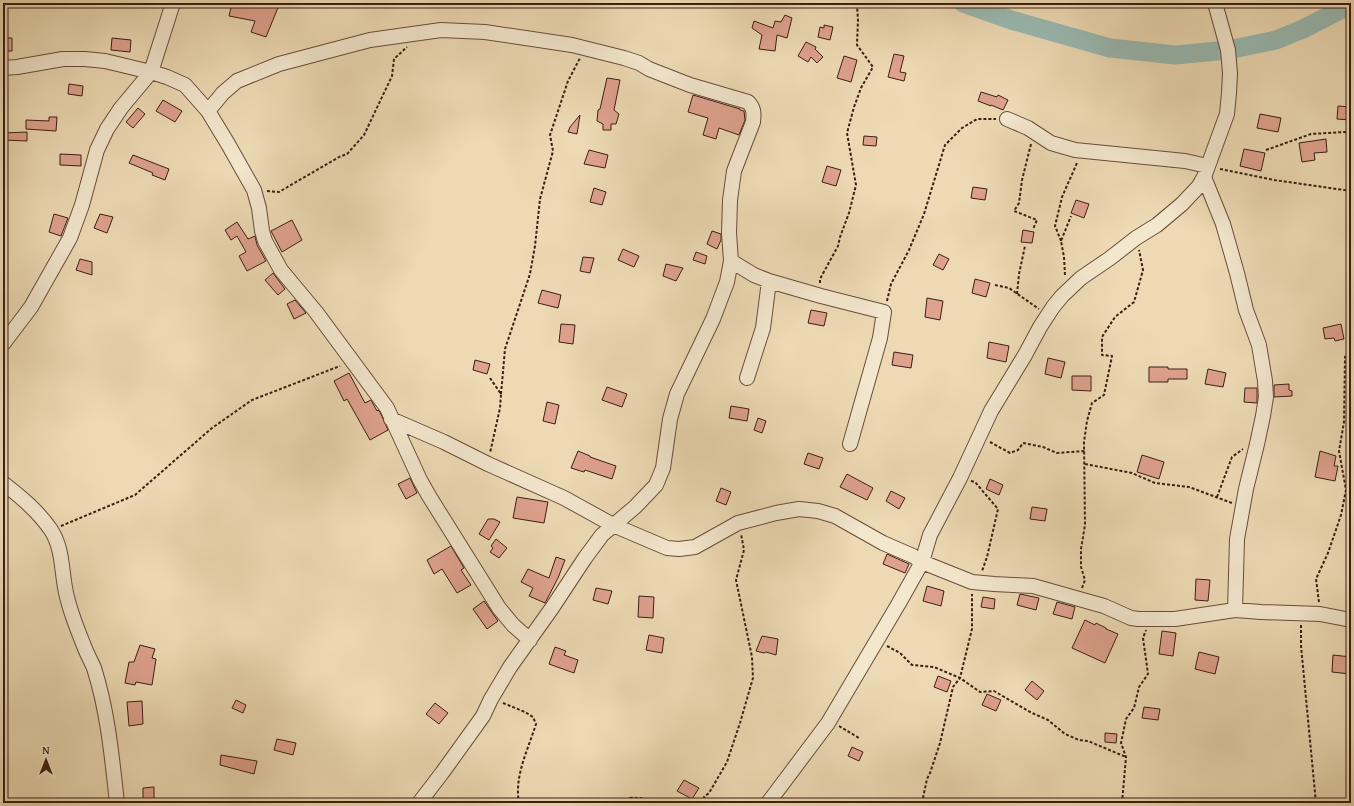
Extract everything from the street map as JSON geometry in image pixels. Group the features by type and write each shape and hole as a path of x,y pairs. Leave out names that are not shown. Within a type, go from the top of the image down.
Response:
{"street":[{"path":"3,344 31,307 70,238 82,205 97,150 107,129 121,108 151,72 173,3"},
{"path":"768,803 829,720 899,603 922,562 930,535 960,478 991,412 1048,315 1062,296 1081,278 1136,238 1157,225 1182,204 1199,186 1206,172 1227,114 1229,93 1230,73 1228,50 1215,3"},
{"path":"208,111 223,93 237,81 279,64 370,40 441,30 485,32 585,48 639,63 649,69 690,85 748,102 752,106 754,113 753,122 734,170 730,200 729,234 731,261 727,282 713,319 677,394 670,419 664,468 656,485 635,507 602,535 510,667 491,698 483,716 419,803"},
{"path":"3,68 63,59 85,59 151,72 167,77 185,86 208,111 254,190 265,241 281,270 316,312 351,362 387,408 420,480 499,608 513,625 530,640"},
{"path":"1007,119 1028,128 1051,143 1083,151 1185,161 1206,172 1225,231 1246,310 1259,345 1265,381 1266,397 1263,416 1242,507 1237,539 1235,610"},
{"path":"731,261 754,275 769,281 884,312 880,338 850,444"},
{"path":"747,378 763,328 769,281"},
{"path":"391,419 564,498 613,525 667,548 679,549 695,547 738,523 776,513 799,509 818,511 835,516 883,543 913,556 922,562 972,582 1032,586 1104,606 1131,618 1149,620 1175,619 1235,610 1320,614 1351,620"},
{"path":"3,483 25,501 51,530 58,544 66,597 84,646 94,667 98,683 112,756 117,803"}],"path":[{"path":"821,296 820,279 838,246 850,213 856,185 847,133 861,88 873,67 857,45 857,6 860,3"},
{"path":"254,190 279,192 339,157 347,154 364,135 368,128 392,76 394,59 421,33"},
{"path":"488,464 500,408 505,348 530,274 536,246 540,199 553,151 550,135 568,81 585,48"},
{"path":"884,312 892,284 909,250 924,214 945,145 962,128 977,119 1007,119"},
{"path":"1033,229 1037,220 1014,211 1019,203 1022,180 1034,132"},
{"path":"1266,150 1311,134 1351,133"},
{"path":"1065,278 1064,257 1061,241 1055,226 1062,197 1083,151"},
{"path":"1206,172 1351,191"},
{"path":"1061,241 1072,216"},
{"path":"1078,598 1084,580 1081,567 1081,549 1085,526 1084,442 1092,404 1104,395 1112,356 1102,355 1102,337 1114,316 1134,302 1143,270 1136,238"},
{"path":"1017,294 1019,274 1026,246"},
{"path":"995,284 1009,288 1048,315"},
{"path":"1320,614 1316,579 1328,553 1341,515 1346,490 1339,451 1344,422 1345,356 1351,347 1348,299 1351,286"},
{"path":"51,530 135,494 212,428 252,400 351,362"},
{"path":"490,378 501,394"},
{"path":"980,436 1010,453 1018,450 1023,443 1043,447 1057,453 1085,451"},
{"path":"1217,497 1232,457 1246,447"},
{"path":"1085,464 1132,473 1155,483 1189,486 1242,507"},
{"path":"924,803 923,798 927,779 940,743 953,687 960,678 972,629 972,582 980,575 985,563 998,509 974,482 960,478"},
{"path":"708,803 704,797 709,793 727,762 753,678 752,657 736,580 744,550 738,523"},
{"path":"1300,613 1302,654 1316,803"},
{"path":"1122,803 1126,757 1121,743 1126,719 1134,708 1139,687 1148,674 1143,638 1149,620"},
{"path":"877,640 900,653 912,665 934,667 960,678 980,692 994,691 1032,714 1048,720 1065,734 1079,740 1088,741 1126,757"},
{"path":"491,698 525,712 533,717 536,724 518,776 519,803"},
{"path":"829,720 859,738"},
{"path":"628,803 630,798 636,797 644,798 654,803"}],"building":[{"path":"232,3 271,3 279,5 266,37 251,32 255,21 229,16"},
{"path":"785,15 792,18 787,38 777,35 775,51 759,49 762,35 752,28 754,21 773,28 775,21 781,22"},
{"path":"824,25 833,27 830,40 818,37 820,27 824,28"},
{"path":"3,38 12,38 12,51 3,51"},
{"path":"112,38 131,40 130,52 111,50"},
{"path":"806,42 816,47 815,49 823,57 817,63 811,57 808,62 798,56"},
{"path":"894,54 904,56 900,72 906,73 904,81 888,77"},
{"path":"844,56 857,60 851,82 837,78"},
{"path":"607,78 620,80 614,110 619,114 616,124 611,124 611,130 603,130 603,124 597,121 598,110 600,109"},
{"path":"69,84 83,86 82,96 68,94"},
{"path":"981,92 997,97 998,95 1008,100 1003,110 978,101"},
{"path":"693,95 744,111 745,120 739,135 719,128 716,139 703,135 708,118 688,112"},
{"path":"163,100 182,111 175,122 156,111"},
{"path":"1338,106 1351,107 1351,120 1337,119"},
{"path":"138,108 145,114 133,128 126,122"},
{"path":"1260,114 1281,118 1278,132 1257,128"},
{"path":"580,115 577,134 568,132 570,127"},
{"path":"49,117 57,117 56,131 26,129 26,120 49,121"},
{"path":"27,132 27,141 3,140 3,133"},
{"path":"864,136 877,137 876,146 863,145"},
{"path":"1326,139 1327,152 1314,153 1315,160 1302,162 1299,143"},
{"path":"1244,149 1265,153 1261,171 1240,166"},
{"path":"589,150 608,155 605,168 584,164"},
{"path":"60,154 81,155 81,166 60,165"},
{"path":"133,155 169,169 165,180 152,175 153,173 129,163"},
{"path":"827,166 841,170 836,186 822,182"},
{"path":"973,187 987,189 985,200 971,198"},
{"path":"594,188 606,192 602,205 590,202"},
{"path":"1076,200 1089,204 1084,218 1071,213"},
{"path":"54,214 68,218 61,236 49,232"},
{"path":"100,214 113,217 107,233 94,228"},
{"path":"292,220 302,240 282,252 271,231"},
{"path":"237,222 248,239 255,236 257,245 266,261 247,271 239,256 246,252 237,236 231,240 225,230"},
{"path":"1023,230 1034,232 1032,243 1021,242"},
{"path":"712,231 721,234 721,240 717,249 707,244"},
{"path":"623,249 639,256 634,267 618,260"},
{"path":"696,252 707,256 705,264 693,260"},
{"path":"939,254 949,259 943,270 933,265"},
{"path":"583,257 594,258 590,273 580,271"},
{"path":"80,259 92,262 92,275 76,270"},
{"path":"666,264 683,268 676,281 663,276"},
{"path":"273,273 285,289 278,295 265,280"},
{"path":"975,279 990,283 986,297 972,293"},
{"path":"542,290 561,295 558,308 538,303"},
{"path":"927,298 943,301 940,320 925,317"},
{"path":"295,300 306,313 294,319 287,304"},
{"path":"811,310 827,313 824,326 808,323"},
{"path":"561,324 575,325 573,344 559,342"},
{"path":"1341,324 1344,339 1335,341 1334,338 1325,339 1323,328"},
{"path":"989,342 1009,346 1006,362 987,358"},
{"path":"894,352 913,355 911,368 892,365"},
{"path":"1048,358 1065,362 1061,378 1045,374"},
{"path":"475,360 490,364 487,374 473,370"},
{"path":"1149,367 1187,369 1187,379 1168,379 1168,382 1149,382"},
{"path":"1208,369 1226,373 1223,387 1205,384"},
{"path":"349,373 365,403 371,400 377,411 378,410 380,412 388,430 370,440 347,399 344,401 334,381"},
{"path":"1072,376 1091,376 1091,391 1072,390"},
{"path":"1289,384 1289,390 1292,391 1292,396 1274,397 1274,385"},
{"path":"607,387 627,394 622,407 602,400"},
{"path":"1245,388 1257,388 1257,403 1244,402"},
{"path":"547,402 559,405 555,424 543,421"},
{"path":"731,406 749,409 747,421 729,418"},
{"path":"758,418 766,421 762,433 754,430"},
{"path":"578,451 616,466 612,479 585,470 584,472 571,468"},
{"path":"1320,451 1336,456 1334,466 1338,466 1335,481 1315,477"},
{"path":"808,453 823,458 819,469 804,464"},
{"path":"1142,455 1164,462 1159,479 1137,472"},
{"path":"847,474 873,488 867,500 840,487"},
{"path":"410,478 417,493 406,499 398,484"},
{"path":"990,479 1003,485 999,495 986,489"},
{"path":"721,488 731,492 726,505 716,501"},
{"path":"891,491 905,498 899,509 886,501"},
{"path":"517,497 548,502 544,523 513,518"},
{"path":"1032,507 1047,509 1045,521 1030,519"},
{"path":"488,519 494,519 500,522 489,540 479,534"},
{"path":"496,539 507,548 499,558 490,552 493,548 491,546"},
{"path":"451,546 464,568 461,570 471,585 457,593 442,569 434,574 427,560"},
{"path":"887,554 909,564 905,573 883,564"},
{"path":"556,557 565,560 558,578 545,603 529,596 533,588 521,582 528,569 549,578"},
{"path":"1196,579 1210,580 1208,601 1195,600"},
{"path":"927,586 944,591 941,606 923,601"},
{"path":"596,588 612,591 608,604 593,600"},
{"path":"1020,594 1039,598 1036,610 1017,605"},
{"path":"639,596 654,597 653,618 638,617"},
{"path":"983,597 995,599 994,609 981,607"},
{"path":"484,601 498,621 487,629 473,609"},
{"path":"1057,602 1075,607 1072,619 1053,614"},
{"path":"1085,620 1095,625 1096,623 1118,634 1105,663 1072,648"},
{"path":"1162,631 1176,633 1173,656 1159,654"},
{"path":"649,635 664,638 662,653 646,650"},
{"path":"762,636 778,639 776,655 756,651"},
{"path":"140,645 155,649 152,658 156,659 152,685 136,682 135,685 125,683 129,662 134,662"},
{"path":"555,647 566,651 564,655 578,660 574,673 549,664"},
{"path":"1199,652 1219,657 1215,674 1195,669"},
{"path":"1333,655 1351,657 1350,674 1332,672"},
{"path":"938,676 951,681 947,692 934,687"},
{"path":"1032,681 1044,691 1037,700 1025,690"},
{"path":"987,694 1001,700 996,711 982,705"},
{"path":"236,700 246,705 243,713 232,708"},
{"path":"142,701 143,724 129,726 127,702"},
{"path":"435,703 448,713 439,724 426,714"},
{"path":"1144,707 1160,709 1158,720 1142,718"},
{"path":"1105,733 1117,734 1116,743 1105,742"},
{"path":"277,739 296,743 293,755 274,750"},
{"path":"852,747 863,752 859,761 848,756"},
{"path":"221,755 257,761 254,774 220,765"},
{"path":"684,780 699,788 692,799 677,791"},
{"path":"154,787 154,803 143,803 143,788"}],"waterway":[{"path":"963,3 1011,20 1110,48 1175,55 1228,50 1276,40 1303,29 1351,3"}]}
